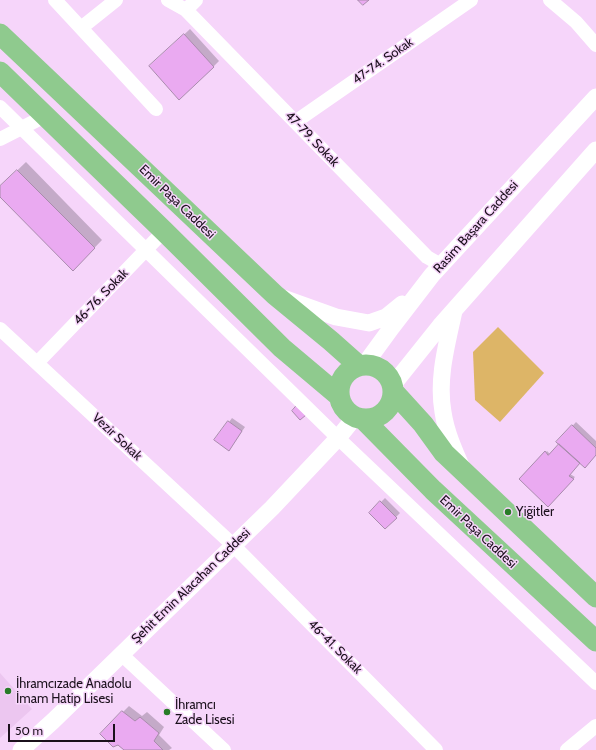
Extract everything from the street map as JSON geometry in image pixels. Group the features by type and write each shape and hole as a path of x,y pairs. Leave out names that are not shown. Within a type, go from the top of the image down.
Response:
{"main road":[{"name":"Emir Paşa Caddesi","path":"0,34 275,295 362,365"},
{"path":"0,72 282,348 339,396"},
{"path":"393,388 392,400 388,408 381,415 373,419 359,418 347,412 341,404 339,396 341,379 347,372 362,365 379,368 383,371 391,382 393,388 423,424 444,453 596,597"},
{"name":"Emir Paşa Caddesi","path":"359,418 433,490 596,641"}],"street":[{"path":"55,0 156,109"},
{"path":"81,28 116,0"},
{"name":"47-79. Sokak","path":"168,0 191,5 295,122 427,257 437,270"},
{"name":"47-74. Sokak","path":"295,122 471,0"},
{"path":"550,0 576,22 596,45"},
{"path":"566,0 576,22"},
{"name":"Rasim Başara Caddesi","path":"362,365 437,270 596,97"},
{"path":"0,107 338,438 596,683"},
{"path":"0,139 45,116"},
{"path":"393,388 455,310 596,150"},
{"name":"46-76. Sokak","path":"37,363 164,231"},
{"path":"275,295 336,317 369,323 386,316 398,307 437,270"},
{"path":"455,310 444,354 441,381 443,412 451,442 462,470"},
{"name":"Vezir Sokak","path":"0,329 233,545"},
{"name":"Şehit Emin Alacahan Caddesi","path":"21,750 272,508 359,418"},
{"name":"46-41. Sokak","path":"233,545 436,750"},
{"path":"121,654 224,750"},
{"path":"567,750 596,726"}],"shaded area":[{"path":"498,327 544,373 500,422 475,400 473,352"},
{"name":"İhramcızade Anadolu İmam Hatip Lisesi","path":"0,673 32,709 0,738"}],"building":[{"path":"358,0 369,0 363,5"},
{"path":"184,34 214,67 179,100 149,66"},
{"path":"17,170 95,248 73,271 0,197 0,186"},
{"path":"298,404 306,415 300,420 292,411"},
{"path":"228,421 242,431 229,451 214,440"},
{"path":"572,425 596,448 596,455 585,468 556,442"},
{"path":"559,444 580,463 569,476 574,479 548,507 519,479 545,451 548,455"},
{"path":"380,501 397,518 385,529 369,513"},
{"path":"122,711 135,721 140,717 159,733 154,741 163,750 124,750 118,745 113,747 100,734"}],"place":[{"name":"Yiğitler","path":"508,512"},
{"name":"İhramcızade Anadolu İmam Hatip Lisesi","path":"8,691"},
{"name":"İhramcı Zade Lisesi","path":"167,712"}]}
